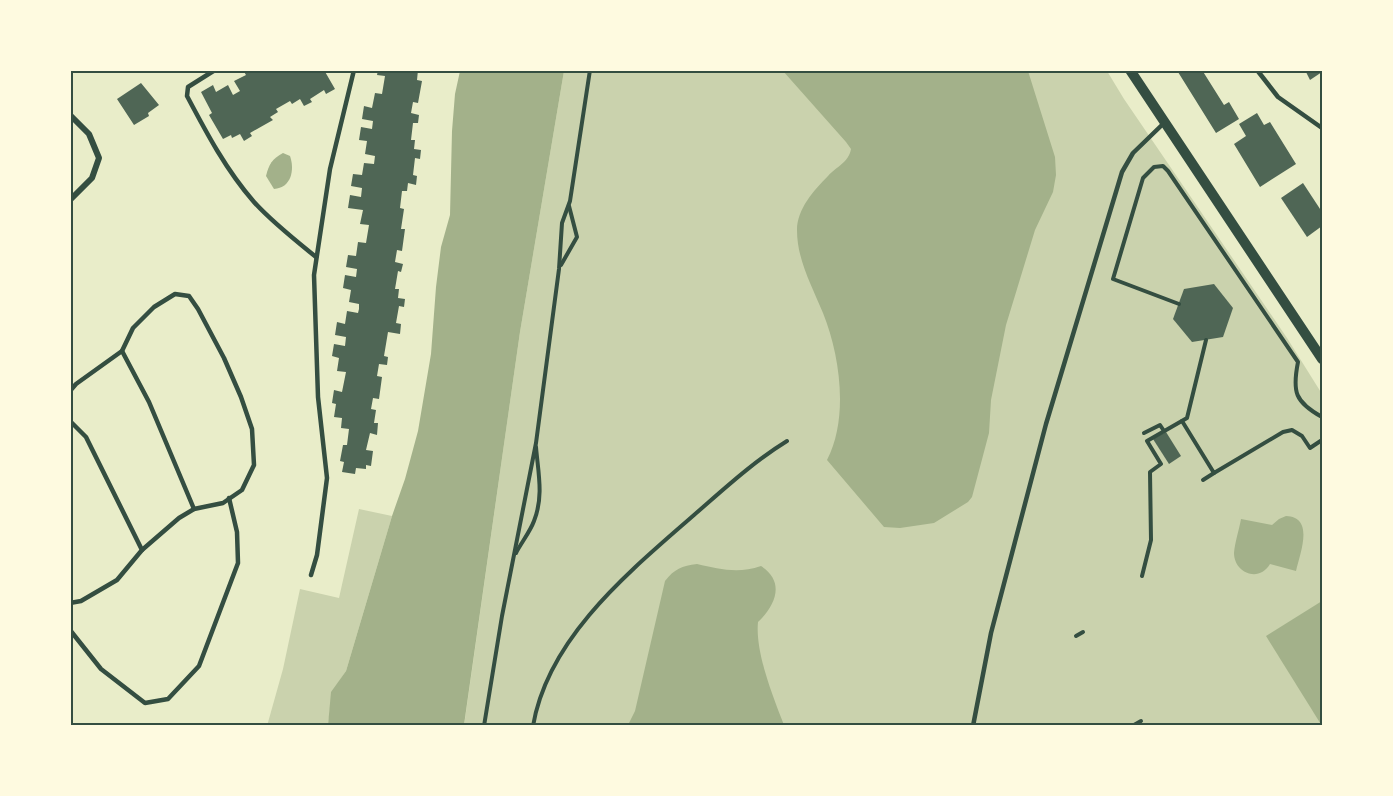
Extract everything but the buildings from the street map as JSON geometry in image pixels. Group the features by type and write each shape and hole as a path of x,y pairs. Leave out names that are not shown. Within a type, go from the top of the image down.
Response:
{"street":[{"path":"1130,70 1323,359"},
{"path":"70,115 89,134 99,158 92,178 70,200"}],"lane":[{"path":"215,70 188,87 187,96 213,145 254,201 286,233 316,257"},
{"path":"311,575 317,555 327,478 318,397 314,275 330,169 354,70"},
{"path":"1257,70 1278,97 1323,128"},
{"path":"973,726 991,633 1046,424 1122,172 1133,153 1164,123"},
{"path":"70,391 76,384 122,351 133,328 154,307 175,294 189,296 224,358 252,429 254,465 242,490 223,502 194,508 142,550 117,580 81,601 70,603"},
{"path":"122,351 149,402 194,508"},
{"path":"70,421 86,437 142,550"},
{"path":"70,630 101,669 145,703 168,699 199,666 238,563 237,532 229,498"}],"path":[{"path":"559,269 577,237 569,204 590,70"},
{"path":"1179,303 1113,279 1143,178 1154,167 1162,166 1168,171 1298,362 1294,383 1296,393 1303,403 1323,417"},
{"path":"484,726 536,443 559,269 562,223 570,201"},
{"path":"1142,576 1151,540 1150,472 1161,464 1147,441 1187,418 1206,340"},
{"path":"1182,420 1214,473"},
{"path":"1144,433 1160,424 1164,431"},
{"path":"1203,480 1283,432 1292,430 1302,436 1310,448 1323,440"},
{"path":"532,726 536,705 548,676 580,625 659,546 761,459 787,441"},
{"path":"513,559 525,535 534,524 538,511 541,486 536,443"},
{"path":"1076,636 1083,632"},
{"path":"1134,725 1141,721"}],"shaded area":[{"path":"460,71 564,71 520,332 464,725 328,725 331,692 346,671 418,431 431,354 441,247 450,215 452,131 455,94"},
{"path":"564,71 1107,71 1287,338 1322,394 1322,725 464,726 520,332"},
{"path":"783,71 1028,71 1055,157 1056,175 1053,192 1035,230 1006,325 991,400 989,433 972,497 968,502 934,523 900,528 884,527 827,460 838,425 840,386 838,367 829,330 802,262 797,230 800,215 807,200 845,161 851,149"},
{"path":"283,153 290,156 292,172 288,182 274,189 266,176 268,168 276,157"},
{"path":"359,509 392,516 346,671 332,692 328,725 267,726 283,669 300,589 339,598"},
{"path":"1286,516 1295,518 1303,529 1302,546 1296,571 1270,564 1260,573 1248,573 1242,570 1235,560 1234,553 1241,519 1272,525"},
{"path":"697,564 736,570 761,566 769,572 773,579 776,587 775,594 769,609 758,622 758,634 766,674 784,725 628,725 635,711 665,581 679,569"},
{"path":"1322,601 1322,726 1266,636"}]}
